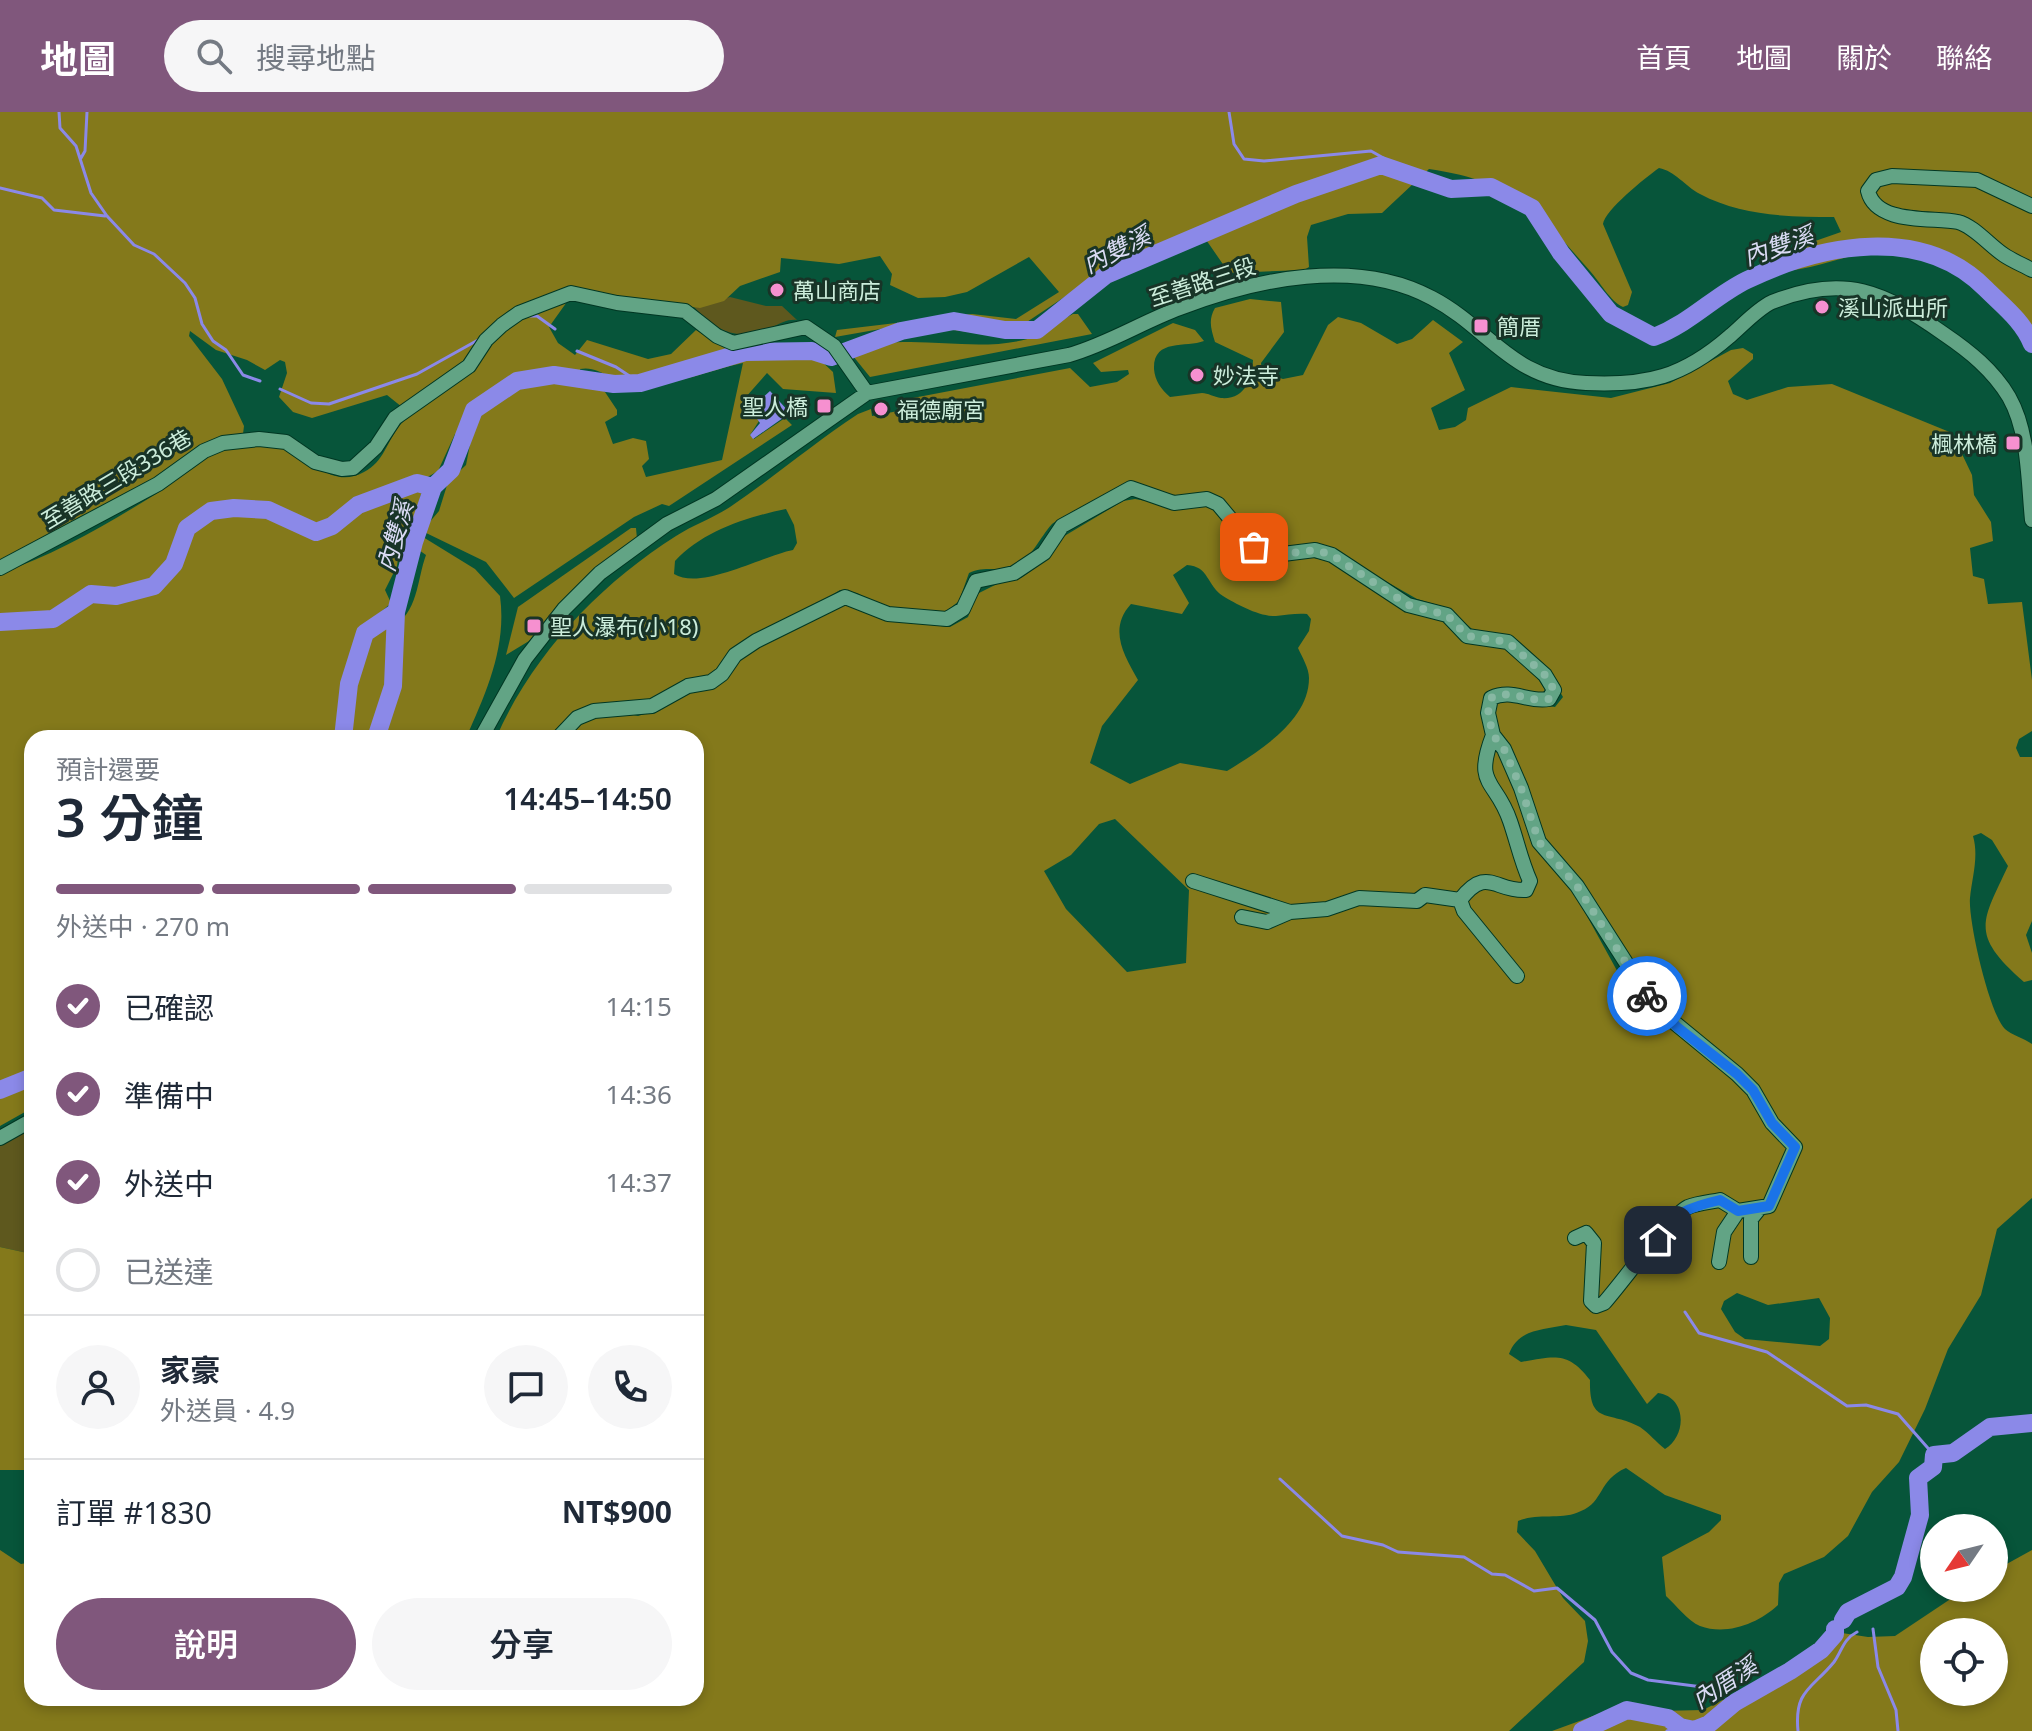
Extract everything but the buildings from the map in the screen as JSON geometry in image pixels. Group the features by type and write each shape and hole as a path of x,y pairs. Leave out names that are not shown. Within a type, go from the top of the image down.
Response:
{"street":[{"path":"2032,206 1977,180 1892,176 1876,180 1868,191 1873,204 1884,210 1914,219 1961,223 2005,256 2032,270"},
{"name":"至善路三段","path":"485,730 525,659 564,609 600,573 667,524 716,499 867,393 1069,355 1100,346 1180,308 1239,288 1317,276 1396,282 1431,297 1457,313 1479,335 1525,368 1579,383 1620,385 1660,379 1696,364 1767,304 1806,290 1837,288 1867,291 1898,302 1979,360 2010,398 2025,447 2032,520"},
{"name":"至善路三段336巷","path":"0,568 158,484 204,451 223,443 259,439 286,442 315,462 342,469 353,468 370,453 395,418 469,366 486,340 502,325 519,313 571,293 685,311 733,343 806,327 834,346 867,393"},
{"path":"566,730 577,718 594,711 652,706 688,686 711,682 722,674 735,655 756,641 845,597 888,614 947,619 963,609 976,581 1014,573 1044,553 1062,526 1131,488 1174,503 1207,499 1218,504 1254,547 1275,555 1315,550 1332,555 1408,605 1447,615 1467,636 1508,642 1545,675 1554,690 1549,699 1539,701 1511,692 1491,698 1488,713 1493,735 1504,749 1521,788 1539,842 1577,886 1653,1005 1737,1074 1753,1090 1772,1123 1795,1147 1774,1201 1759,1209 1738,1211 1720,1200 1688,1207 1662,1230 1646,1256 1604,1303 1596,1306 1591,1301 1589,1290 1594,1243 1586,1233 1575,1238"},
{"path":"1460,900 1471,886 1480,882 1522,892 1529,887 1509,817 1485,775 1484,758 1493,735"},
{"path":"1193,881 1290,912"},
{"path":"1242,917 1267,922 1290,912 1327,909 1359,898 1417,901 1425,895 1460,900"},
{"path":"1460,900 1464,911 1517,976"},
{"path":"0,1138 24,1124"},
{"path":"1751,1257 1751,1219 1759,1209"},
{"path":"1719,1262 1724,1232 1738,1211"}],"shaded area":[{"path":"0,112 2032,112 2032,341 1958,275 1915,256 1891,252 1865,253 1802,269 1780,271 1778,261 1798,247 1841,232 1834,217 1783,216 1732,207 1700,194 1670,172 1659,168 1618,203 1603,224 1632,292 1628,305 1623,307 1609,296 1554,231 1521,202 1482,182 1429,169 1382,213 1348,214 1311,225 1307,237 1309,267 1304,270 1229,273 1200,231 1188,233 1105,270 1012,332 991,335 909,324 835,337 837,330 972,314 1016,319 1059,292 1029,257 967,292 945,297 918,298 890,285 892,274 880,256 839,264 781,258 780,272 740,286 724,301 700,308 572,291 516,310 465,360 402,407 387,395 312,418 293,412 279,397 287,373 285,362 280,360 265,370 247,360 216,350 190,331 189,336 222,379 244,426 243,434 0,564"},
{"path":"730,297 766,306 782,306 797,320 761,332 739,334 721,329 694,307"},
{"path":"569,299 549,327 558,343 575,355 587,340 648,359 671,354 696,330 736,355 818,358 833,372 836,393 783,389 767,373 745,398 759,421 750,435 754,439 785,418 792,425 669,506 662,504 634,517 514,598 486,562 422,531 439,511 448,482 466,465 472,434 455,434 438,471 426,478 411,528 400,544 397,566 385,590 391,603 362,629 366,633 388,628 407,614 426,555 416,548 423,537 475,569 500,596 501,615 498,651 469,730 24,730 24,1112 0,1126 0,573 80,538 156,494 208,457 228,449 252,445 278,447 335,476 354,476 364,472 381,457 404,421 489,343 512,325","holes":["743,363 722,460 646,477 642,466 649,459 646,441 633,438 613,444 605,422 617,415 617,410 605,392 580,375 580,369 594,370 626,384 647,385"]},
{"path":"1250,299 1281,302 1284,332 1261,363 1262,372 1283,379 1303,375 1328,325 1338,317 1361,323 1397,344 1412,339 1433,320 1463,342 1449,353 1465,390 1431,408 1439,430 1455,427 1466,420 1468,408 1511,387 1611,398 1670,383 1731,350 1743,348 1753,354 1753,359 1728,381 1733,394 1747,400 1788,387 1832,384 1952,433 1972,475 1974,495 1991,522 1993,541 1970,548 1973,576 1984,579 1988,604 2022,602 2032,680 2032,731 2019,739 2016,748 2020,757 2032,757 2032,921 2026,935 2032,953 2032,980 2024,982 2006,966 1988,939 1987,915 2008,866 1992,840 1981,833 1973,836 1975,859 1970,909 1992,1005 2005,1029 2032,1044 2032,1198 1997,1229 1981,1295 1948,1349 1925,1409 1899,1462 1872,1492 1848,1536 1824,1557 1784,1574 1779,1583 1778,1605 1770,1611 1742,1626 1710,1629 1696,1624 1666,1596 1662,1557 1709,1532 1721,1520 1721,1515 1665,1495 1626,1468 1610,1479 1594,1502 1581,1511 1566,1516 1518,1521 1517,1532 1535,1551 1563,1598 1585,1621 1588,1641 1584,1662 1509,1731 0,1731 0,1550 24,1563 24,1706 704,1706 704,730 574,730 587,719 620,712 638,716 663,708 689,692 713,686 749,650 834,606 854,605 894,621 950,627 968,617 977,594 1005,580 1021,578 1045,561 1061,538 1123,501 1135,499 1185,508 1205,505 1219,513 1257,556 1275,561 1304,556 1333,562 1411,611 1445,619 1466,637 1500,645 1517,653 1530,666 1545,690 1540,695 1513,687 1490,690 1484,706 1491,749 1499,753 1533,837 1571,887 1648,1027 1658,1032 1667,1028 1669,1014 1619,948 1573,876 1541,836 1523,781 1495,725 1494,704 1501,699 1555,707 1563,697 1552,678 1512,639 1472,629 1448,608 1417,599 1324,546 1279,546 1264,542 1228,507 1214,498 1167,496 1132,483 1052,524 1022,562 969,573 959,601 944,613 881,606 857,593 840,590 805,612 744,641 716,672 704,680 682,682 646,703 585,709 560,730 500,730 511,707 549,650 595,599 621,576 683,532 730,507 858,414 871,409 872,416 898,411 897,401 1070,368 1090,387 1117,382 1129,374 1128,370 1101,372 1093,363 1173,323 1195,330 1204,341 1172,346 1159,353 1154,369 1161,388 1170,397 1202,393 1221,398 1236,396 1246,387 1253,360 1215,342 1211,329 1215,308","holes":["786,509 794,525 797,543 793,550 715,575 686,578 674,574 675,561 712,533 741,521","1187,565 1200,569 1218,592 1248,609 1270,616 1307,614 1311,619 1309,631 1298,648 1309,674 1307,694 1301,708 1280,733 1227,771 1180,763 1130,784 1090,763 1102,726 1138,680 1121,642 1120,623 1131,604 1182,614 1189,603 1173,575","1115,819 1189,890 1186,963 1127,972 1066,909 1044,871 1071,855 1099,824","1737,1293 1768,1305 1819,1298 1830,1318 1829,1339 1820,1346 1745,1339 1735,1332 1721,1309 1724,1301","1566,1325 1596,1330 1647,1404 1658,1393 1674,1402 1679,1409 1680,1427 1672,1443 1665,1449 1640,1427 1597,1411 1590,1380 1575,1364 1552,1357 1521,1362 1509,1354 1525,1335"]},
{"path":"1073,314 1078,314 1092,334 870,377 853,356 854,350 899,342 1014,342 1042,334"},
{"path":"770,391 790,413 753,439 750,435 760,423 750,409"},
{"path":"631,528 636,528 637,539 548,619 529,641 506,655 518,607"},
{"path":"24,1130 24,1252 0,1247 0,1143"},
{"path":"0,1247 24,1252 24,1470 0,1470"},
{"path":"2032,1550 2032,1731 1552,1731 1626,1704 1659,1711 1703,1710 1791,1665 1829,1631 1868,1637 1895,1636 1920,1619 1920,1706 2008,1706 2008,1618 1922,1618 1946,1602 2008,1602 2008,1563"}],"waterway":[{"path":"59,112 60,128 76,146 91,193 107,216 134,245 154,254 185,283 195,298 202,324 213,341 226,350 243,375 260,381"},
{"path":"81,158 85,151 87,112"},
{"path":"1229,112 1234,144 1244,159 1264,161 1371,151 1419,178"},
{"name":"內雙溪","path":"344,730 349,684 365,633 396,612 414,542 433,487 451,470 474,410 517,381 554,375 614,384 640,383 745,352 812,351 831,357 901,331 954,321 1005,330 1037,330 1106,275 1296,194 1381,165 1451,189 1491,187 1532,208 1561,253 1611,314 1654,337 1680,324 1735,286 1776,267 1839,250 1871,247 1902,248 1932,255 1960,268 2012,314 2032,344"},
{"path":"0,188 42,198 54,210 105,216"},
{"path":"530,316 537,316 555,329"},
{"path":"280,389 311,403 329,404 417,374 478,340"},
{"path":"577,351 616,367 640,383"},
{"path":"0,622 53,619 91,594 116,596 154,586 174,564 187,528 211,511 234,508 268,510 316,532 332,526 358,505 417,483 433,487"},
{"path":"379,730 393,686 396,612"},
{"name":"內雙溪","path":"0,1090 24,1080"},
{"path":"1685,1312 1699,1333 1767,1352 1847,1406 1866,1405 1898,1414 1934,1455"},
{"name":"內厝溪","path":"1843,1620 1848,1612 1897,1587 1903,1577 1920,1515 1918,1478 1933,1467 1934,1455 1953,1453 1990,1427 2032,1423"},
{"path":"1280,1479 1342,1536 1383,1545 1398,1552 1464,1557 1492,1574 1505,1575 1534,1591 1557,1588 1595,1620 1612,1652 1631,1673 1648,1680 1718,1689"},
{"name":"內厝溪","path":"1582,1731 1627,1710 1668,1718 1680,1727 1694,1730 1709,1724 1734,1703 1821,1650 1835,1634 1835,1629"},
{"path":"1873,1629 1878,1667 1896,1710 1898,1731"},
{"path":"1798,1731 1797,1717 1806,1691 1857,1632"},
{"path":"1667,1731 1680,1727"}],"way so far":[{"path":"1254,547 1275,555 1315,550 1332,555 1408,605 1447,615 1467,636 1508,642 1545,675 1554,690 1549,699 1539,701 1511,692 1491,698 1488,713 1493,735 1504,749 1521,788 1539,842 1577,886 1647,996"}],"place":[{"name":"萬山商店","path":"777,290"},
{"name":"溪山派出所","path":"1822,307"},
{"name":"簡厝","path":"1481,326"},
{"name":"妙法寺","path":"1197,375"},
{"name":"聖人橋","path":"824,406"},
{"name":"福德廟宮","path":"881,409"},
{"name":"楓林橋","path":"2013,443"},
{"name":"聖人瀑布(小18)","path":"534,626"}],"route":[{"path":"1647,996 1677,1027 1753,1090 1772,1123 1795,1147 1794,1156 1769,1206 1738,1211 1720,1200 1688,1207 1662,1230 1658,1240"}]}
